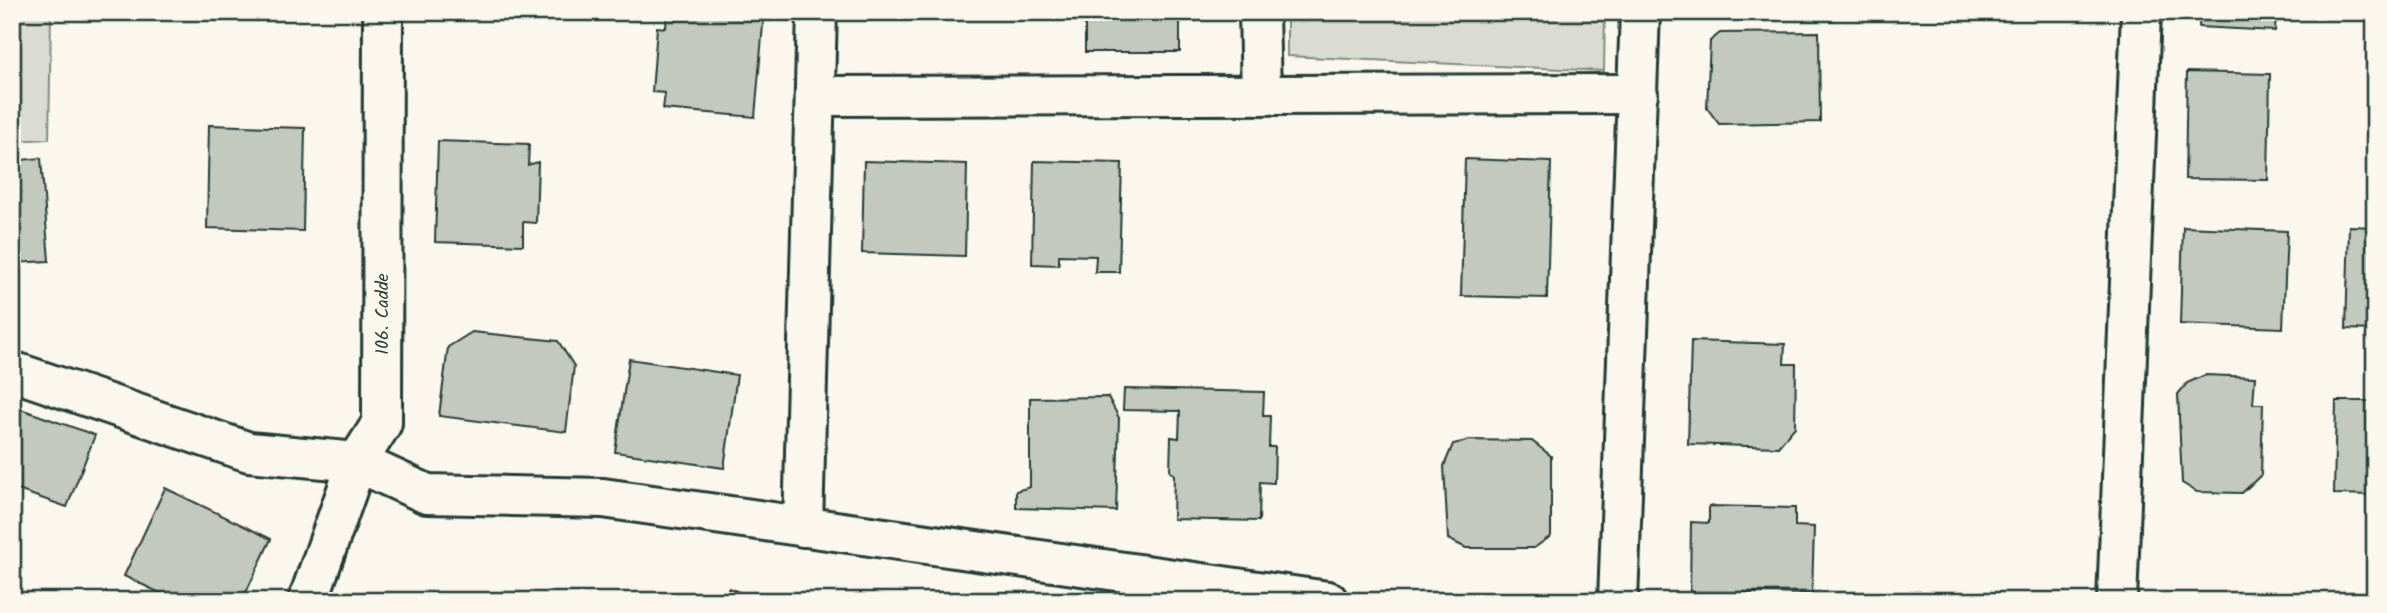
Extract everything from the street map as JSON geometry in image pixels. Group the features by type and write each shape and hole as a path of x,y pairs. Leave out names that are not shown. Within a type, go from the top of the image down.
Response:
{"street":[{"name":"106. Cadde","path":"307,601 357,462 382,423 383,12"},
{"path":"803,527 817,12"},
{"path":"1259,12 1261,95"},
{"path":"1618,601 1640,12"},
{"path":"2118,601 2141,12"},
{"path":"815,96 1638,94"},
{"path":"12,371 249,452 357,462 427,494 604,498 1238,595 1328,601"}],"shaded area":[{"path":"12,12 51,12 49,139 12,141"},
{"path":"1287,12 1605,12 1604,71 1287,56"}],"building":[{"path":"667,12 764,13 755,117 663,109 665,93 652,92 657,27 666,28"},
{"path":"1085,12 1180,12 1180,52 1085,52"},
{"path":"2200,12 2276,12 2275,31 2199,27"},
{"path":"1819,32 1820,122 1719,124 1707,108 1710,41 1720,33"},
{"path":"2187,72 2270,74 2268,180 2185,179"},
{"path":"209,125 305,128 303,231 207,228"},
{"path":"438,141 529,144 528,165 538,162 536,223 523,222 523,245 435,242"},
{"path":"41,158 49,261 12,263 12,161"},
{"path":"1465,159 1551,162 1547,298 1461,296"},
{"path":"864,161 967,164 965,256 862,253"},
{"path":"1034,161 1122,163 1119,272 1095,272 1096,256 1059,255 1059,265 1032,264"},
{"path":"2349,226 2375,227 2375,330 2346,329"},
{"path":"2183,227 2287,231 2283,328 2180,324"},
{"path":"472,332 558,341 574,366 566,432 439,416 448,347"},
{"path":"1691,341 1785,344 1784,364 1796,364 1795,427 1778,447 1688,444"},
{"path":"629,359 737,375 724,468 615,452"},
{"path":"2205,375 2255,377 2253,404 2263,404 2261,475 2242,493 2197,492 2182,483 2178,394 2187,383"},
{"path":"1124,389 1264,392 1263,416 1270,416 1269,447 1275,447 1274,483 1260,482 1259,521 1173,519 1171,437 1179,438 1180,411 1123,410"},
{"path":"1108,397 1119,418 1116,511 1016,508 1016,491 1030,487 1030,398"},
{"path":"2336,401 2375,401 2375,495 2334,494"},
{"path":"12,406 95,435 67,507 12,488"},
{"path":"1470,440 1532,441 1551,456 1551,536 1534,548 1466,548 1448,539 1444,466 1453,444"},
{"path":"165,488 271,539 242,601 177,601 124,576"},
{"path":"1709,506 1795,508 1795,526 1814,527 1812,594 1690,592 1691,522 1709,523"},
{"path":"729,588 760,601 723,601"}]}
